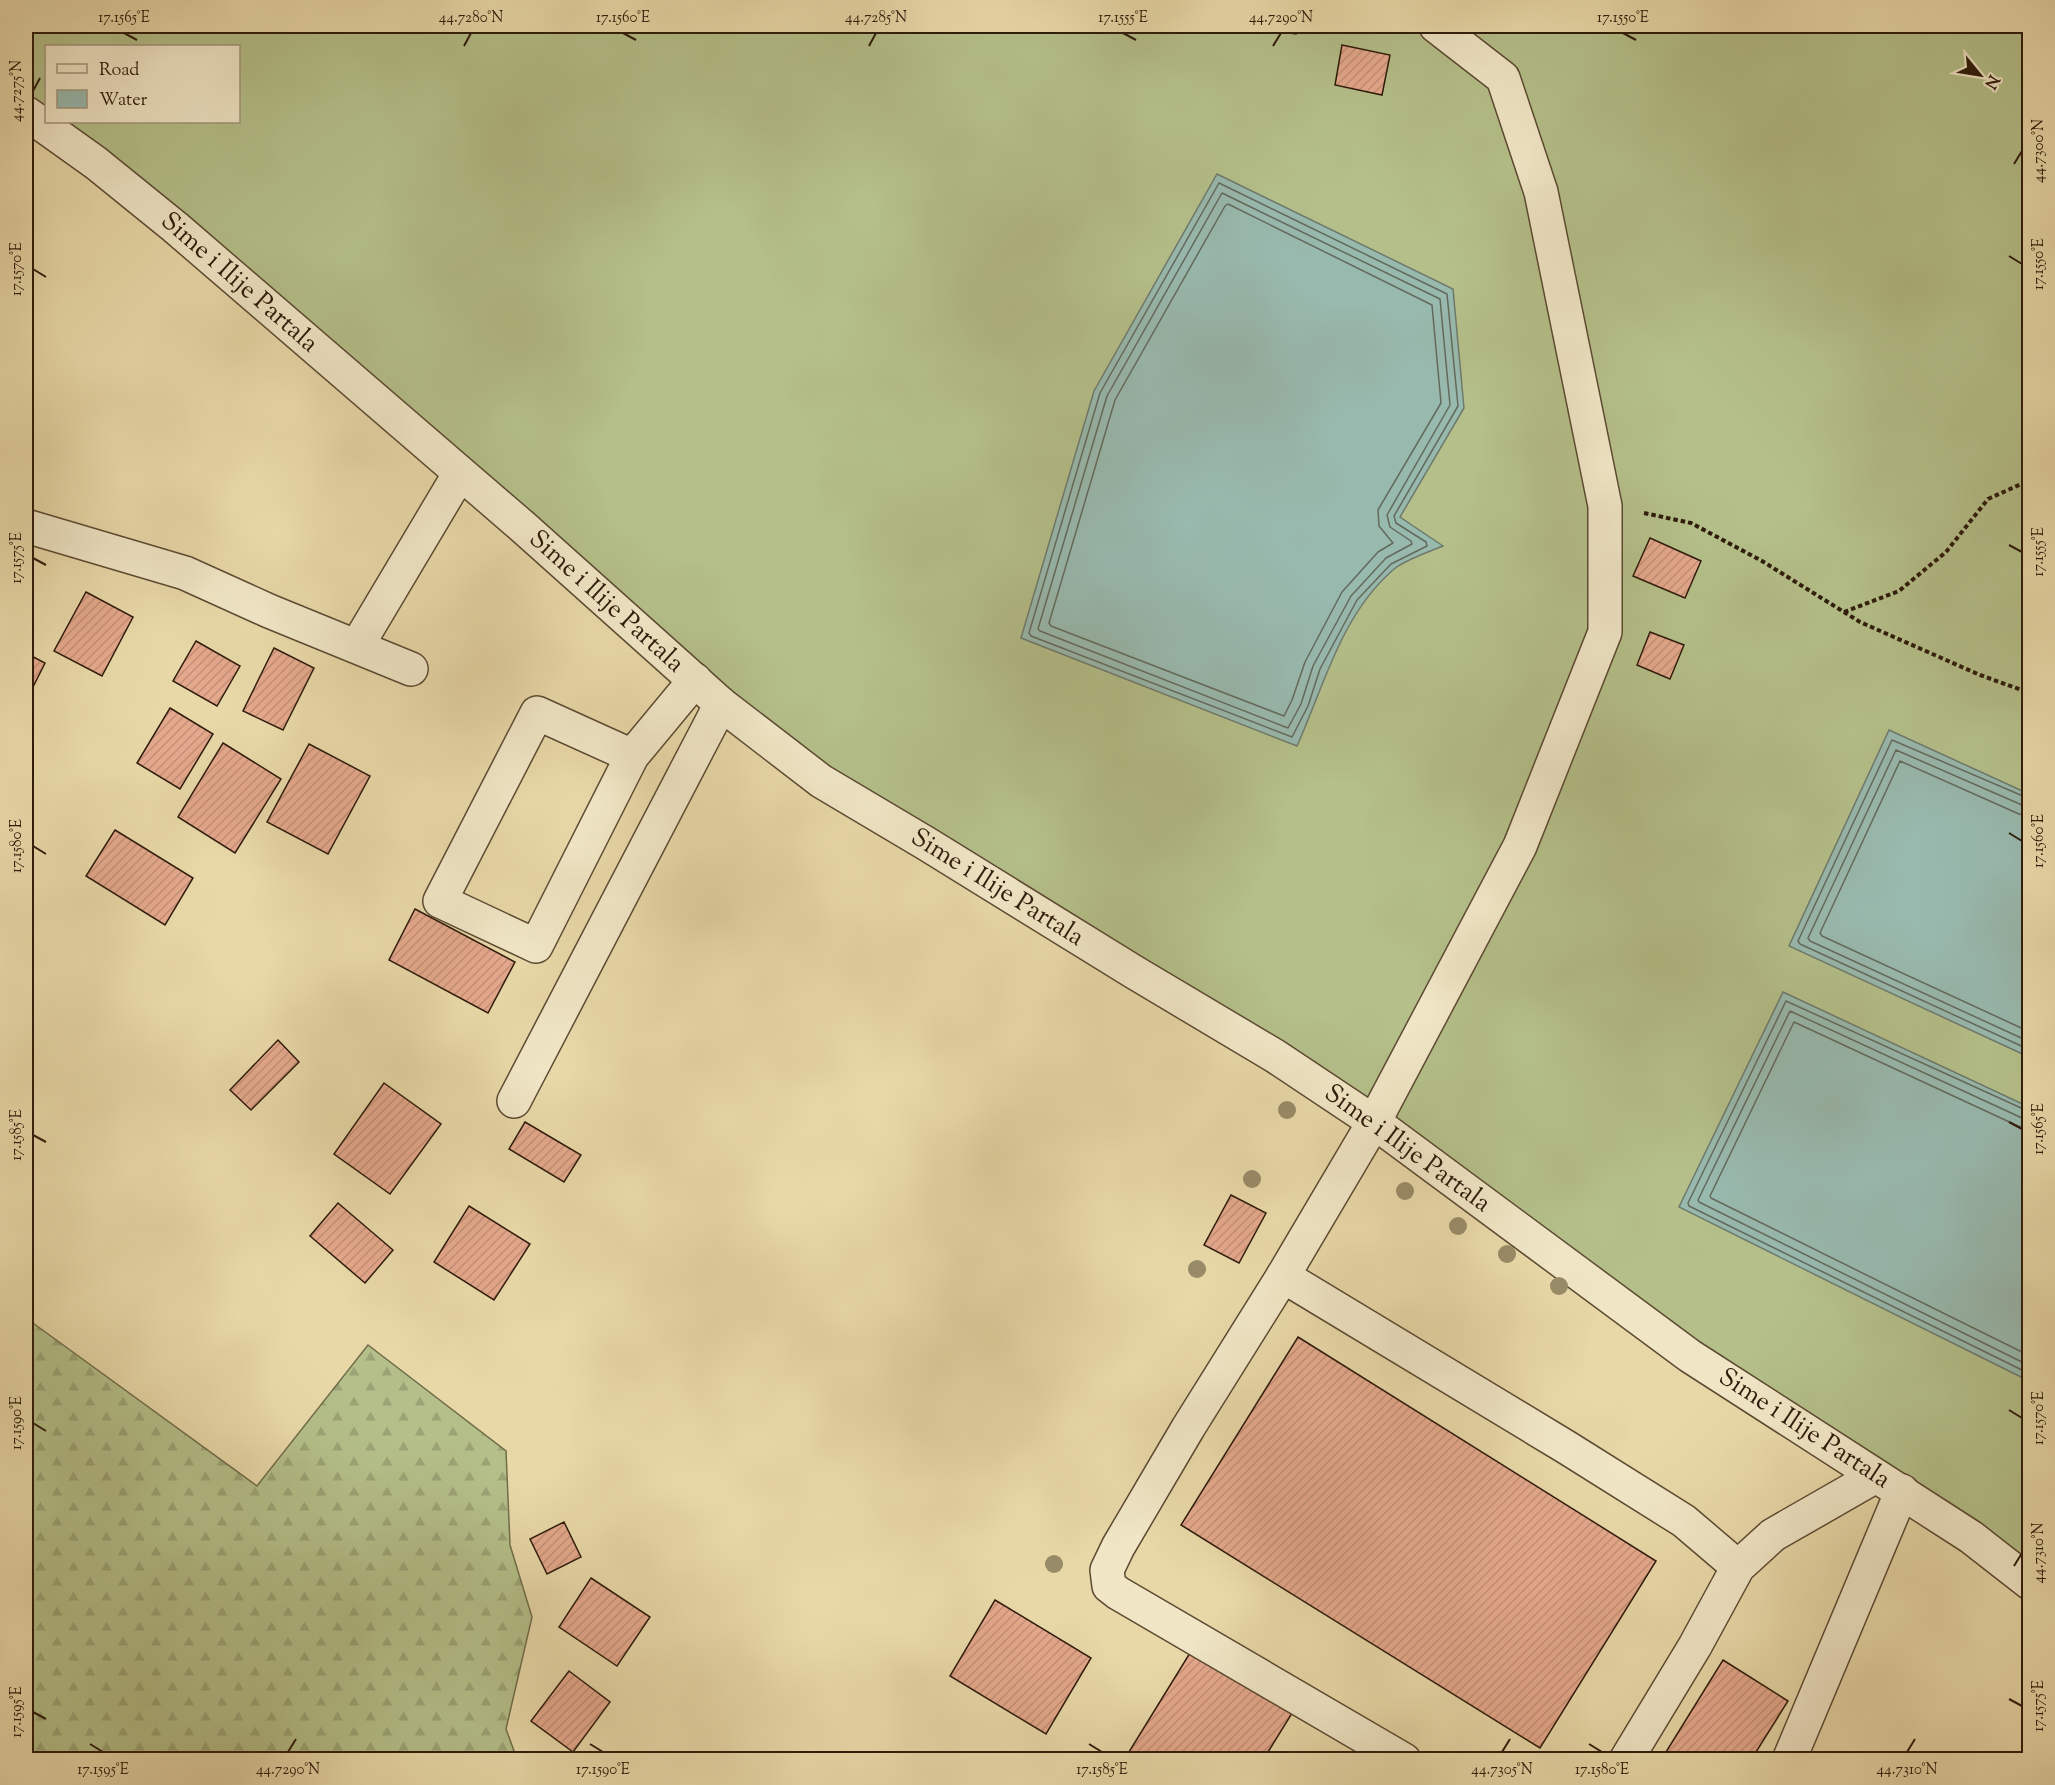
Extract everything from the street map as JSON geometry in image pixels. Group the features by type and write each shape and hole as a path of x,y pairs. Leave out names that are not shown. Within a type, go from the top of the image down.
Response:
{"street":[{"path":"1404,1760 1118,1593 1109,1586 1107,1570 1118,1547 1188,1428 1283,1276 1374,1122 1520,846 1605,632 1605,506 1541,192 1503,78 1436,26"},
{"name":"Sime i Ilije Partala","path":"26,113 96,163 176,227 460,473 721,704 822,781 1275,1056 1374,1122 1690,1356 1971,1537 2030,1583"},
{"path":"357,646 460,473"},
{"path":"26,526 185,573 269,611 411,669"},
{"path":"632,756 537,713 440,902 536,946 632,756 695,680"},
{"path":"514,1101 721,704"},
{"path":"1283,1276 1684,1521 1738,1567"},
{"path":"1626,1760 1695,1646 1738,1567 1773,1535 1889,1484"},
{"path":"1789,1760 1889,1484"}],"path":[{"path":"1844,612 1899,591 1946,552 1988,499 2030,480"},
{"path":"1605,506 1691,523 1762,561 1860,622 1980,675 2030,693"}],"green space":[{"path":"26,26 2029,26 2029,1583 1374,1122 822,781 26,113"},
{"path":"26,1318 257,1486 368,1345 506,1451 510,1545 532,1617 506,1729 517,1759 26,1759"}],"water":[{"path":"1217,174 1453,289 1464,408 1400,517 1443,546 1398,566 1375,588 1360,608 1336,652 1297,746 1021,638 1094,391"},
{"path":"1889,730 2029,794 2029,1057 1789,946"},
{"path":"1783,992 2029,1107 2029,1381 1679,1207"}],"building":[{"path":"1262,26 1297,26 1296,34 1261,29"},
{"path":"1342,45 1390,55 1382,95 1335,85"},
{"path":"1650,538 1701,561 1685,598 1633,576"},
{"path":"86,592 133,617 102,676 54,651"},
{"path":"1650,632 1684,645 1670,679 1637,665"},
{"path":"196,641 240,666 217,706 173,681"},
{"path":"274,648 314,668 283,730 243,711"},
{"path":"26,653 45,663 26,701"},
{"path":"170,708 213,734 180,789 137,763"},
{"path":"223,743 281,779 235,853 178,817"},
{"path":"309,744 370,776 328,854 267,822"},
{"path":"115,830 193,878 165,925 86,876"},
{"path":"415,909 515,962 488,1013 389,960"},
{"path":"278,1040 299,1062 251,1110 230,1090"},
{"path":"384,1083 441,1124 390,1194 334,1154"},
{"path":"525,1122 581,1155 564,1182 509,1149"},
{"path":"1231,1195 1266,1213 1239,1263 1204,1245"},
{"path":"338,1203 393,1250 365,1283 310,1236"},
{"path":"469,1206 530,1244 494,1300 434,1262"},
{"path":"1298,1337 1656,1561 1540,1748 1181,1525"},
{"path":"564,1522 581,1557 547,1574 530,1539"},
{"path":"591,1578 650,1617 617,1666 559,1627"},
{"path":"995,1600 1091,1658 1046,1734 950,1676"},
{"path":"1193,1648 1294,1710 1263,1760 1124,1760"},
{"path":"1723,1660 1788,1701 1751,1760 1661,1760"},
{"path":"569,1671 610,1702 573,1752 531,1721"}]}
